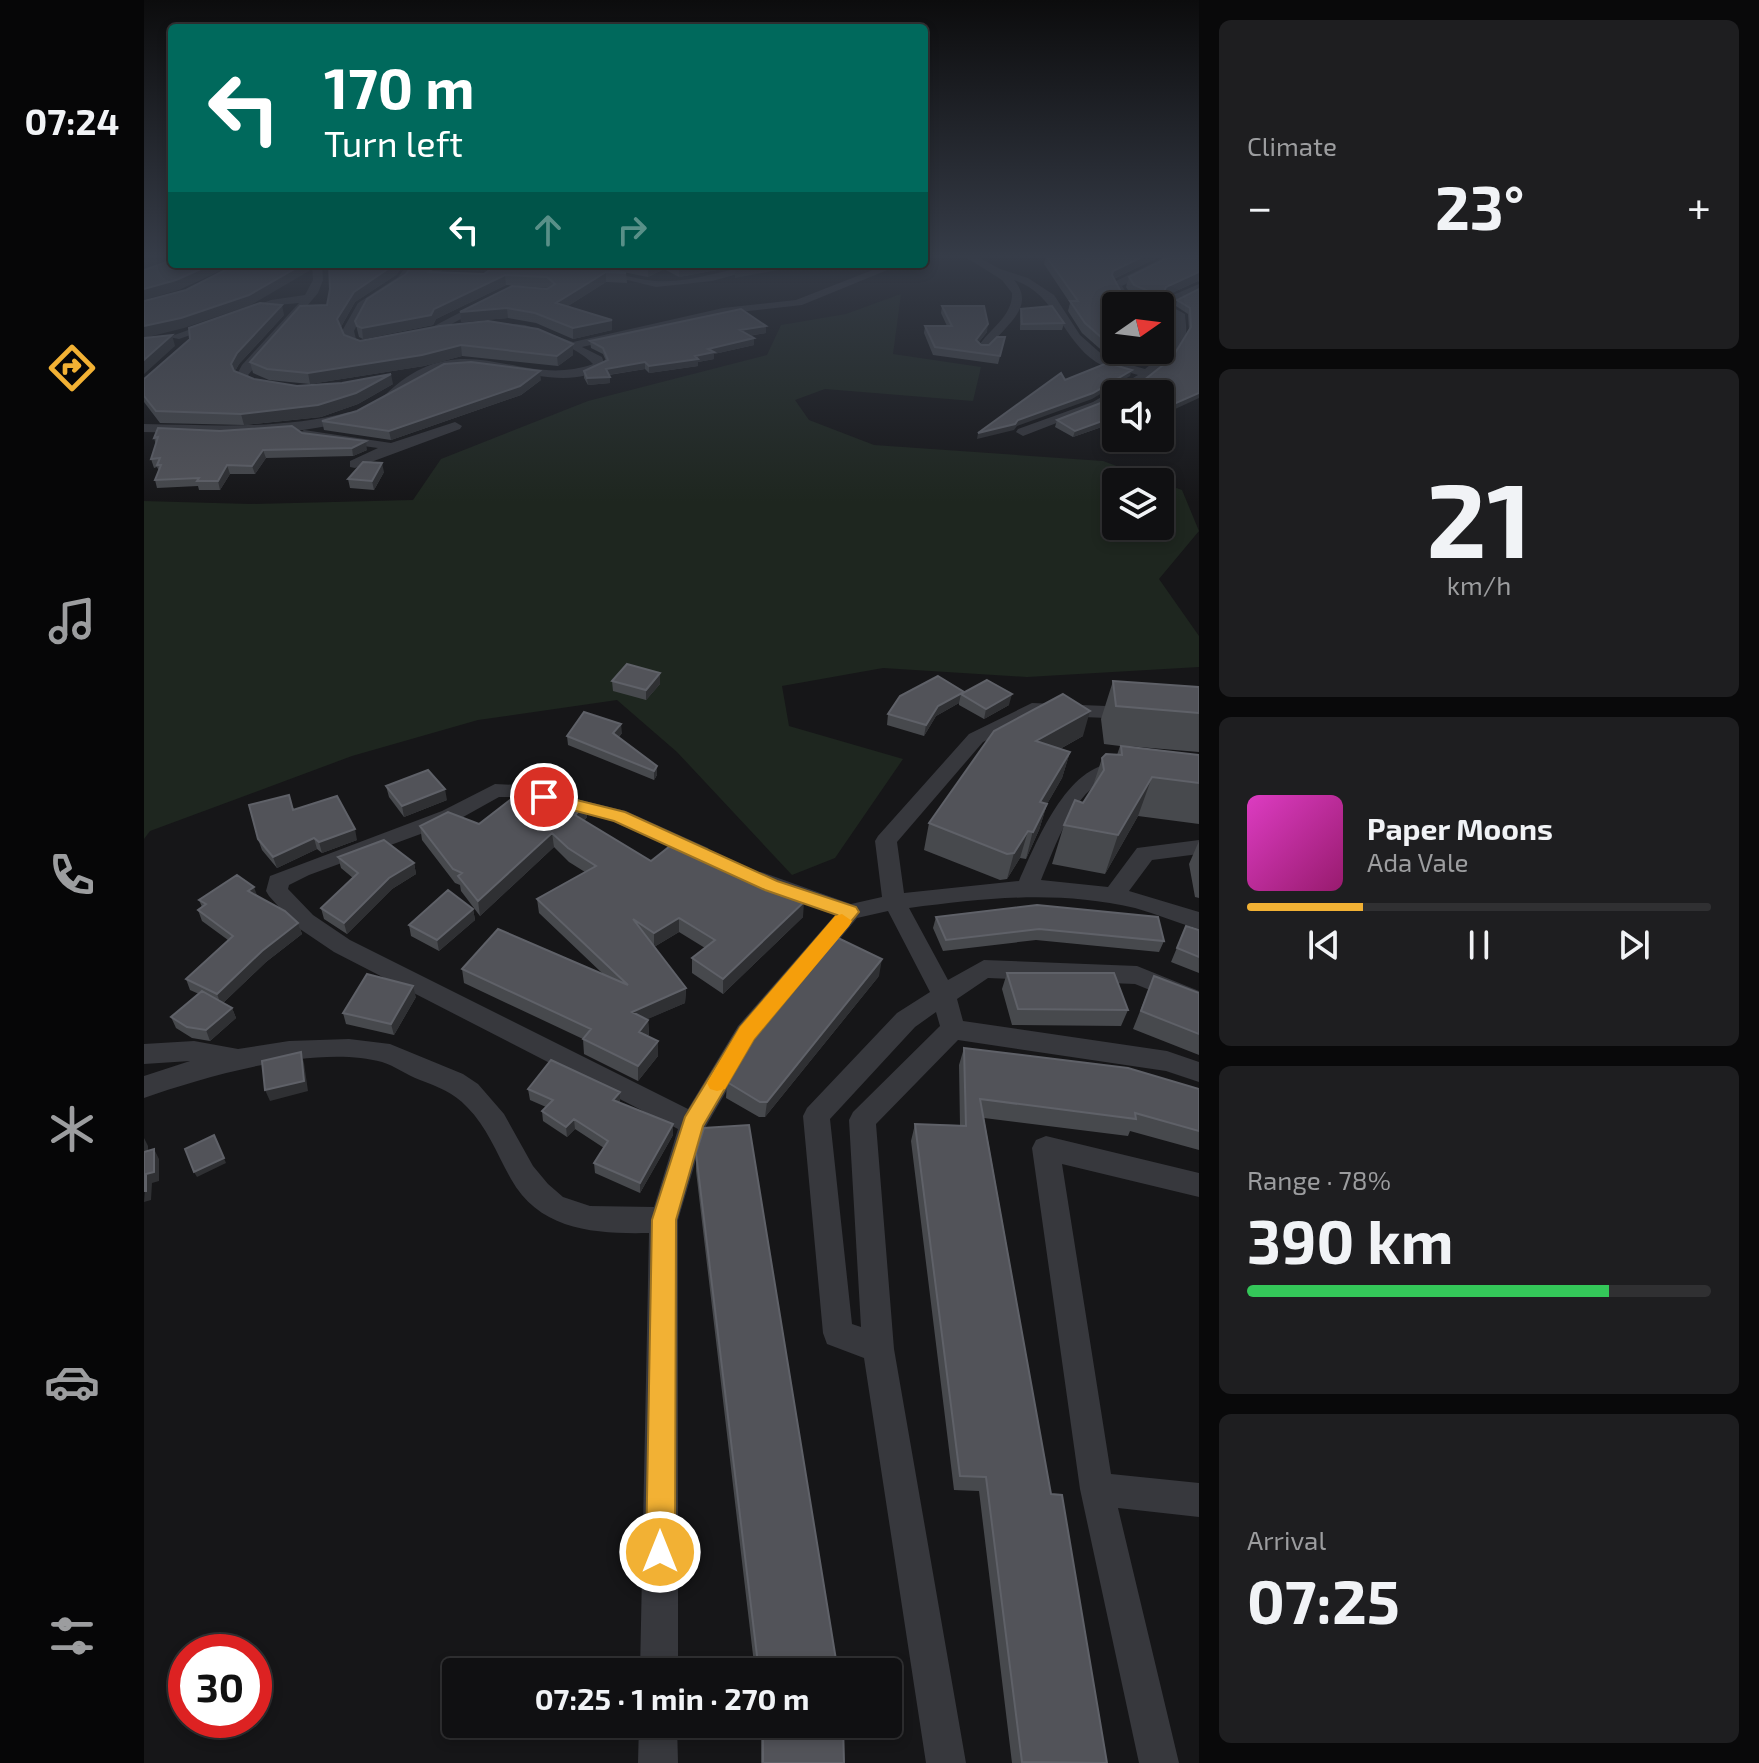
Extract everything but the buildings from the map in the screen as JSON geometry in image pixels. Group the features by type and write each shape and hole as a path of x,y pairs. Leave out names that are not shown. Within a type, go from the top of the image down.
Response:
{"street":[{"path":"160,339 184,338"},
{"path":"273,338 242,376 251,384 278,389"},
{"path":"350,338 361,346 389,343"},
{"path":"392,378 454,362 560,372 589,372 599,366 598,360 550,338"},
{"path":"571,346 605,338"},
{"path":"984,347 992,338"},
{"path":"1077,338 1102,361 1146,373"},
{"path":"1136,380 1180,338"},
{"path":"381,400 429,370"},
{"path":"1023,432 1102,403"},
{"path":"144,428 283,428 324,424 358,411"},
{"path":"355,464 392,447 455,426"},
{"path":"283,428 392,447"},
{"path":"953,1029 944,995 894,902 886,841 976,738 1032,709 1092,709 1153,715"},
{"path":"1027,888 1050,836 1084,782 1117,768 1144,771"},
{"path":"693,1124 342,946 305,921 277,891 278,881 449,816 495,790 519,791 619,816 771,885 850,912 894,902 1027,888 1114,896 1179,912 1199,921"},
{"path":"1114,896 1145,853 1199,847"},
{"path":"659,1658 664,1220 693,1124 747,1033 850,912"},
{"path":"878,1349 838,1333 816,1116 906,1020 984,969 1137,975 1199,1001"},
{"path":"953,1029 1167,1061 1199,1072"},
{"path":"946,1763 878,1349 862,1120 953,1029"},
{"path":"144,1086 200,1068 318,1048 380,1052 462,1086 498,1125 521,1174 543,1202 572,1216 604,1221 664,1220"},
{"path":"144,1054 194,1051 246,1060"},
{"path":"1159,1763 1097,1489 1046,1148 1197,1186"},
{"path":"1097,1489 1199,1500"},
{"path":"658,1738 658,1763"}],"shaded area":[{"path":"775,338 895,338 893,354 981,367 973,401 825,389 795,400 809,420 874,445 1103,461 1122,468 1102,468 1102,540 1174,540 1174,487 1182,490 1199,531 1159,579 1199,636 1199,667 1027,677 883,668 782,686 789,726 903,759 835,858 792,875 677,752 617,700 478,720 352,756 150,831 144,839 144,501 250,504 413,500 441,459 588,401 767,355"}],"slow traffic":[{"path":"717,1083 747,1033 842,921"}],"route":[{"path":"544,797 619,816 771,885 850,912 747,1033 693,1124 664,1220 660,1552"}]}
